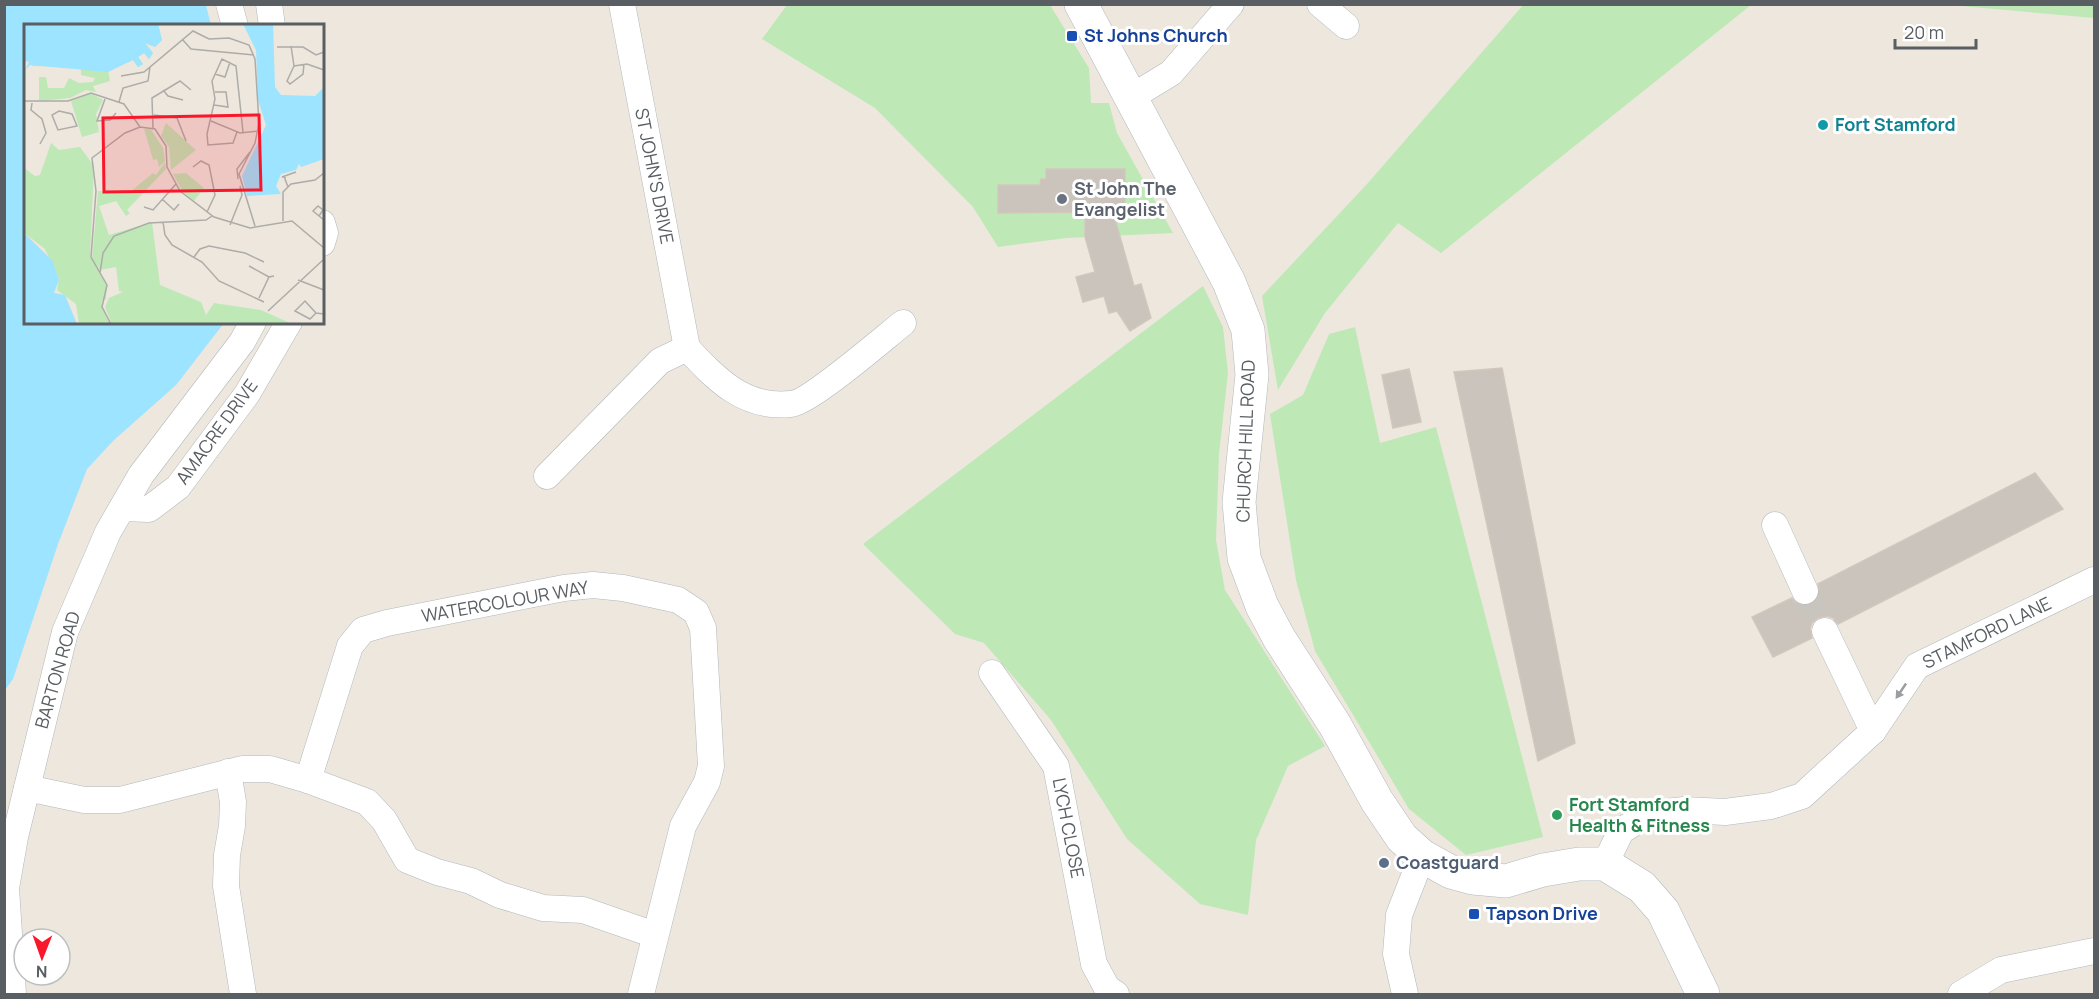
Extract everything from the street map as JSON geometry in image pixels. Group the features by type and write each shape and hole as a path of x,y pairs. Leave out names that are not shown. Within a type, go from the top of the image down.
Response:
{"street":[{"path":"229,4 234,24"},
{"path":"269,4 272,24"},
{"name":"ST JOHN'S DRIVE","path":"622,4 687,348"},
{"name":"CHURCH HILL ROAD","path":"1081,4 1229,282 1248,330 1252,375 1239,502 1244,558 1262,606 1279,638 1335,725 1377,801 1402,838 1422,856 1451,872 1473,878 1506,882 1552,868 1579,864 1605,864"},
{"path":"1130,98 1171,73 1231,4"},
{"path":"1320,4 1346,26"},
{"path":"547,476 660,360 687,348 717,380 753,402 793,404 815,392 903,323"},
{"name":"BARTON ROAD","path":"13,994 6,888 15,837 65,632 108,532 141,475 242,342 252,324"},
{"name":"AMACRE DRIVE","path":"123,508 149,509 178,487 247,394 288,324"},
{"path":"1775,525 1805,591"},
{"name":"STAMFORD LANE","path":"1605,864 1621,831 1648,814 1684,810 1725,812 1771,807 1802,796 1873,731 1917,666 2094,580"},
{"name":"WATERCOLOUR WAY","path":"308,780 350,646 363,630 387,623 564,588 593,585 623,588 678,600 696,612 703,628 711,766 707,782 683,826 641,994"},
{"path":"1825,631 1873,731"},
{"name":"LYCH CLOSE","path":"992,673 1056,766 1094,964 1107,988 1116,994"},
{"path":"27,788 84,800 120,800 242,769 270,769 308,780 367,802 384,820 407,860 437,872 471,881 500,895 532,905 543,908 583,910 656,935"},
{"path":"228,772 233,802 226,886 243,994"},
{"path":"1405,994 1396,954 1399,915 1422,856"},
{"path":"1605,864 1642,886 1663,912 1702,994"},
{"path":"1961,994 2001,970 2094,951"}],"green space":[{"path":"1524,4 1751,5 1441,253 1398,223 1325,313 1278,390 1262,296 1367,184"},
{"path":"787,5 1050,5 1089,68 1091,103 1109,103 1117,133 1173,233 1066,238 998,247 973,207 875,108 762,39"},
{"path":"1950,5 2094,5 2094,18"},
{"path":"1203,286 1223,327 1228,373 1219,454 1216,540 1225,590 1325,746 1288,766 1256,840 1248,915 1200,904 1127,839 1051,720 984,643 955,634 863,544"},
{"path":"1355,327 1380,443 1436,427 1543,837 1466,855 1409,809 1315,651 1296,580 1270,414 1303,395 1329,334"}],"water":[{"path":"5,4 206,5 211,24 24,24 24,324 223,324 176,385 114,440 87,469 58,544 13,679 5,690"}],"building":[{"path":"1046,169 1125,169 1125,212 1113,212 1134,286 1141,284 1151,318 1130,331 1117,311 1109,313 1104,296 1083,302 1076,277 1095,272 1085,237 1085,212 998,213 998,185 1040,185 1041,179 1046,179"},
{"path":"1502,368 1575,743 1538,761 1454,372"},
{"path":"1409,369 1421,422 1393,428 1382,375"},
{"path":"2035,473 2063,509 1838,624 1833,618 1827,616 1818,618 1812,623 1810,629 1812,638 1773,657 1752,617 1792,598 1803,606 1812,604 1820,593 1818,584"}],"tunnel":[{"path":"1805,591 1825,631"}],"place":[{"name":"St Johns Church","path":"1072,36"},
{"name":"Fort Stamford","path":"1823,125"},
{"name":"St John The Evangelist","path":"1062,199"},
{"name":"Fort Stamford Health & Fitness","path":"1557,815"},
{"name":"Coastguard","path":"1384,863"},
{"name":"Tapson Drive","path":"1474,914"}]}
